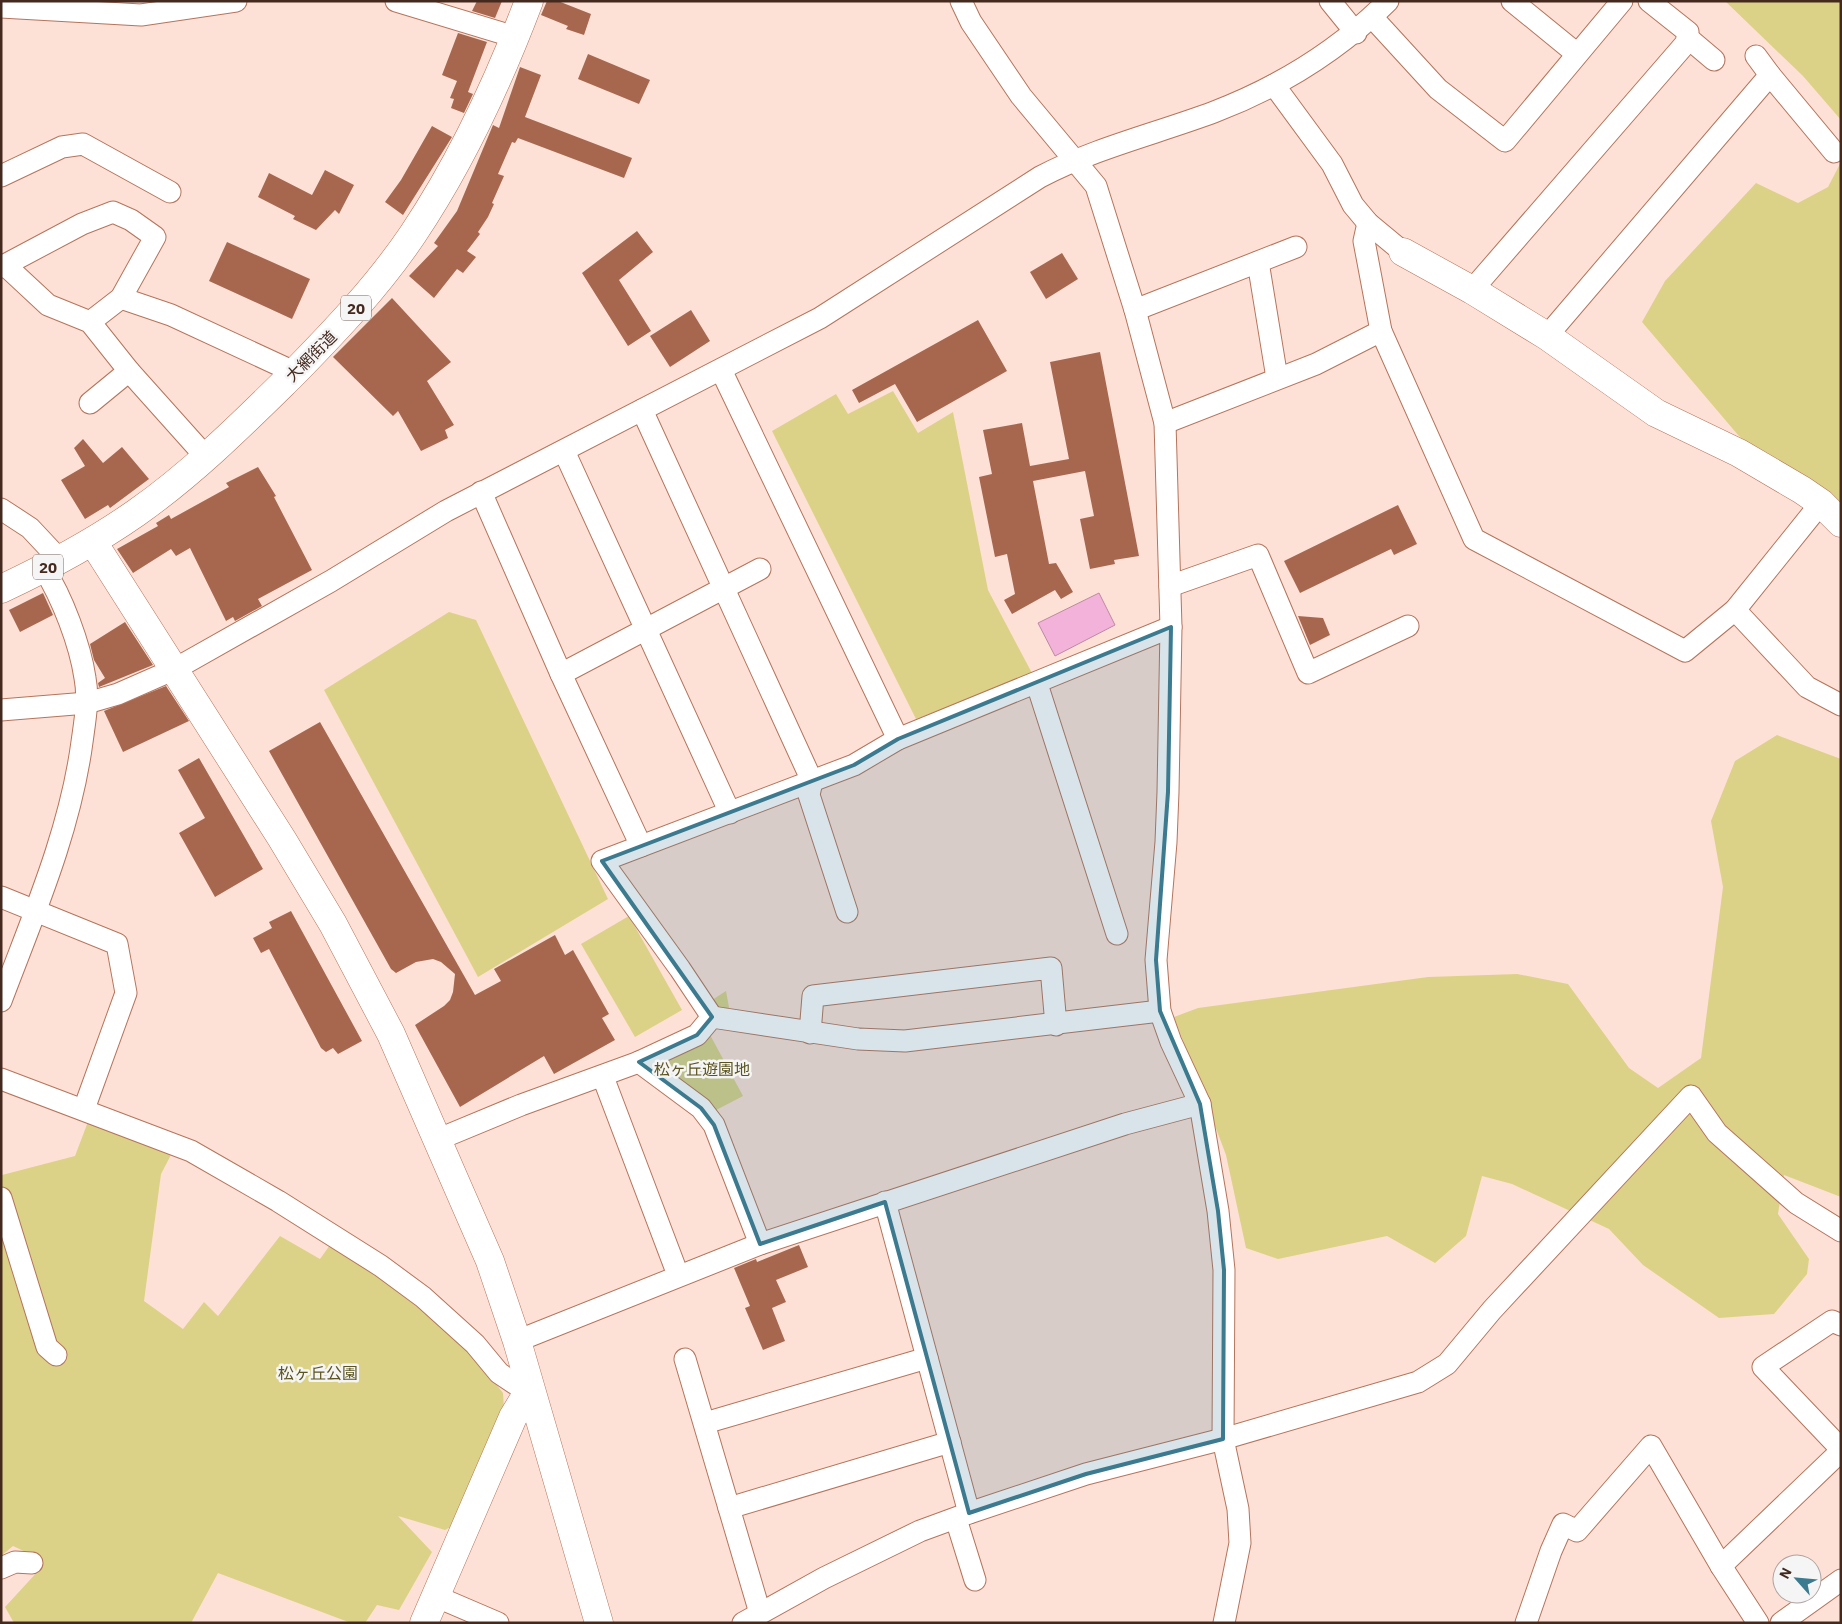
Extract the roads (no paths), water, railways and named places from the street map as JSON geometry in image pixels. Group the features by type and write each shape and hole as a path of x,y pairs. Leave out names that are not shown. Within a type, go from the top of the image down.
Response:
{"street":[{"path":"396,1 515,37"},
{"name":"大網街道","path":"1,589 93,542 144,507 206,457 342,324 380,280 413,235 466,145 515,37 529,1"},
{"path":"961,1 971,22 1020,96 1096,186 1135,310 1165,424 1171,627 1166,842 1156,960 1160,1011 1170,1042 1200,1104 1218,1210 1224,1270 1223,1439 1238,1510 1240,1543 1224,1623"},
{"path":"1330,1 1356,33"},
{"path":"1,710 87,703 118,694 175,670 331,581 481,492 820,318 1032,182 1075,159 1214,112 1274,85 1356,33 1388,1"},
{"path":"1512,1 1577,54"},
{"path":"1372,18 1438,89 1505,141 1622,1"},
{"path":"1472,290 1688,38 1688,32 1649,1"},
{"path":"1,7 57,6 141,15 227,2"},
{"path":"1688,38 1714,60"},
{"path":"1756,56 1834,152"},
{"path":"1547,336 1770,75"},
{"path":"1274,85 1332,164 1353,204 1368,224 1403,252 1472,290 1547,336 1656,413 1739,453 1802,490 1821,503 1841,523"},
{"path":"1,176 62,147 84,144 170,192"},
{"path":"90,322 121,298 156,237 131,220 113,212 82,224 3,267 48,305 90,322 129,371 206,457"},
{"path":"1368,224 1364,241 1382,331 1474,539 1685,651 1735,610 1821,503"},
{"path":"1135,310 1296,247"},
{"path":"1258,262 1277,378"},
{"path":"121,298 171,315 294,372"},
{"path":"1165,424 1316,364 1382,331"},
{"path":"721,370 898,739"},
{"path":"90,403 129,371"},
{"path":"642,410 812,781 809,795 847,912"},
{"path":"564,450 730,813"},
{"path":"481,492 561,674 641,846"},
{"path":"1,508 35,533 52,564 52,582 78,646 86,678 87,703 80,760 63,836 1,1001"},
{"path":"93,542 175,670 332,924 391,1034 439,1140 490,1261 517,1341 599,1623"},
{"path":"1170,586 1258,556 1308,673 1408,626"},
{"path":"561,674 760,569"},
{"path":"1735,610 1807,687 1841,704"},
{"path":"1160,1011 1056,1025 905,1041 858,1039 712,1017 680,969 602,861 854,765 898,739 1037,684 1171,627"},
{"path":"1037,684 1117,934"},
{"path":"1,897 117,944 126,993 84,1109"},
{"path":"810,1033 813,996 1051,968 1056,1025"},
{"path":"439,1140 521,1105 639,1062 697,1035 712,1017"},
{"path":"639,1062 701,1108 714,1125 760,1244"},
{"path":"602,1077 678,1276"},
{"path":"1,1079 191,1151 381,1266 423,1297 475,1344 498,1373 517,1385 530,1389"},
{"path":"685,1359 729,1508 751,1618 824,1578 903,1540 962,1516 1086,1474 1223,1439 1418,1382 1447,1364 1492,1310 1691,1096 1717,1133 1796,1203 1841,1231"},
{"path":"517,1341 760,1244 1125,1124 1200,1104"},
{"path":"1,1198 46,1347 56,1356"},
{"path":"885,1202 950,1442 975,1580"},
{"path":"1721,1566 1841,1450 1763,1367 1832,1321 1841,1325"},
{"path":"705,1423 927,1358"},
{"path":"424,1623 513,1416 530,1389"},
{"path":"729,1508 950,1442"},
{"path":"1526,1623 1550,1551 1563,1524 1577,1530 1651,1446 1753,1621"},
{"path":"1,1568 15,1562 32,1563"},
{"path":"1781,1623 1841,1580"},
{"path":"435,1596 498,1623"}],"park label":[{"name":"松ヶ丘遊園地","path":"702,1069"},
{"name":"松ヶ丘公園","path":"318,1373"}]}
